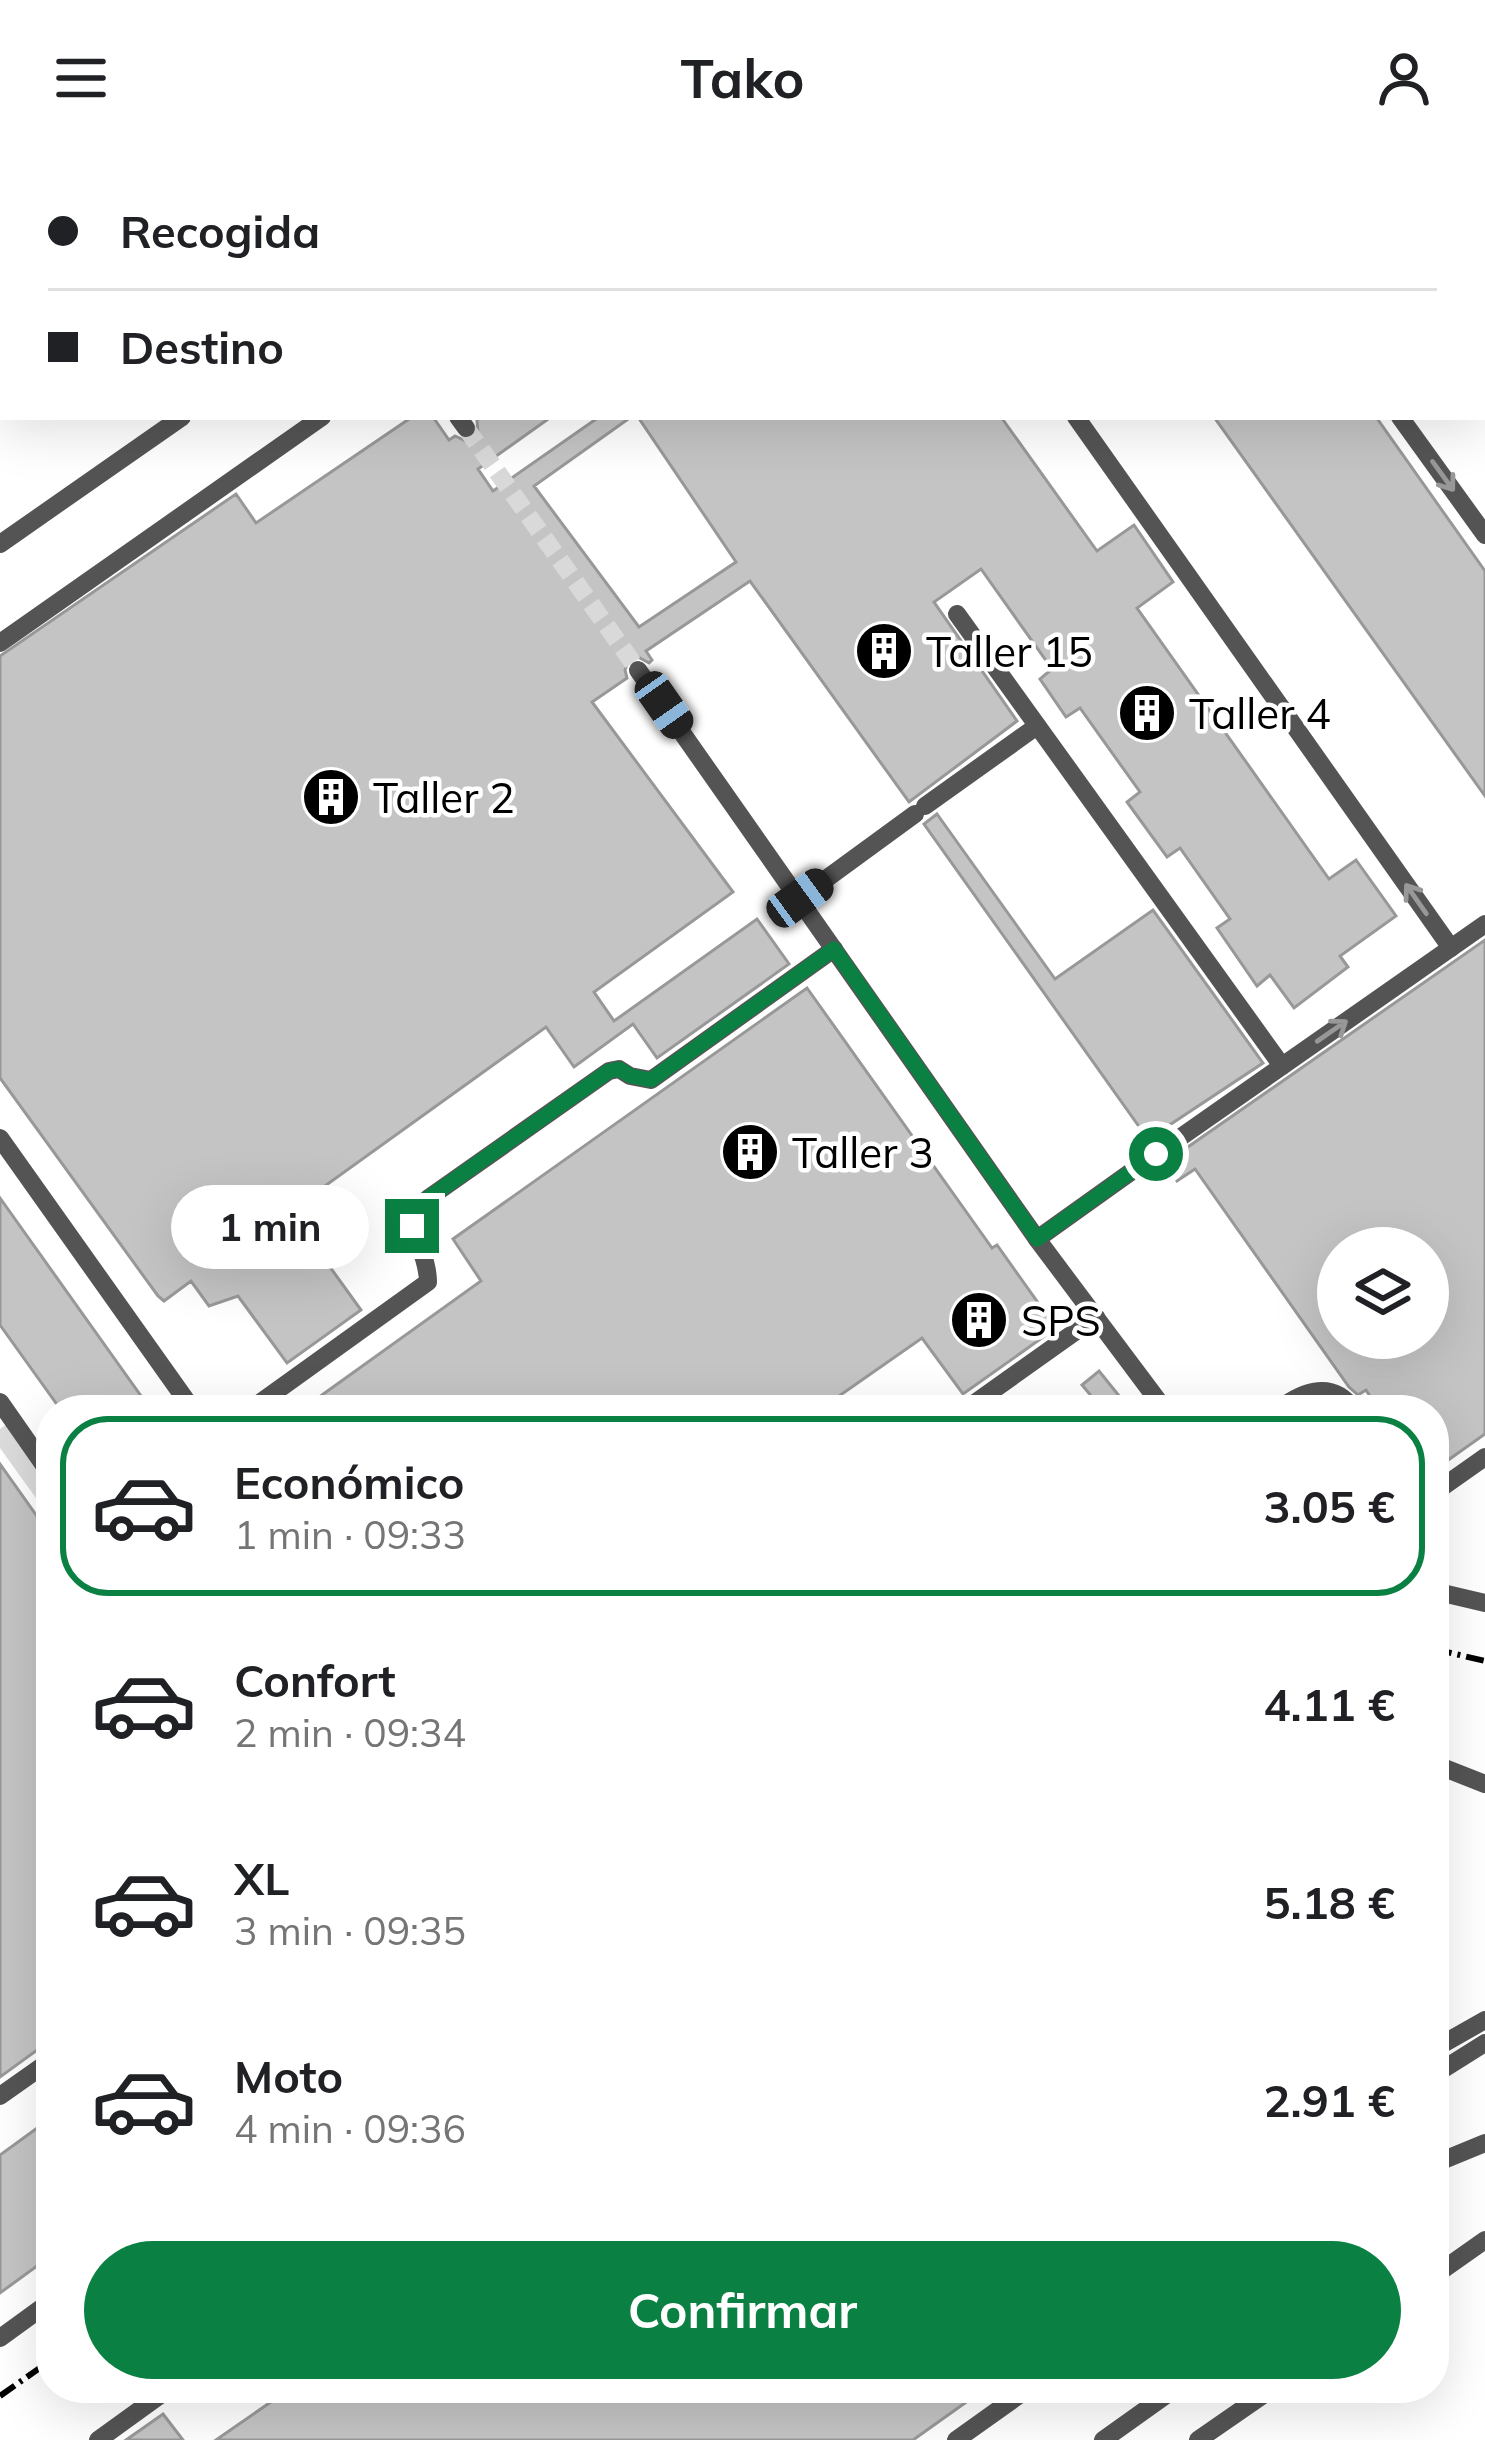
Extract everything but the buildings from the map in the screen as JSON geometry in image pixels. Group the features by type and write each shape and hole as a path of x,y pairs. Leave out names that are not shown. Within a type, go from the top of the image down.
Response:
{"street":[{"path":"0,544 178,420"},
{"path":"0,644 318,420"},
{"path":"1078,420 1451,948"},
{"path":"1402,420 1485,535"},
{"path":"957,614 1282,1066"},
{"path":"638,670 1037,1239 1155,1395"},
{"path":"800,898 1037,726"},
{"path":"1077,818 1094,806"},
{"path":"1037,1239 1485,924"},
{"path":"271,1395 428,1282 428,1266 412,1226 413,1211 609,1071 619,1069 651,1080 834,949"},
{"path":"0,1138 182,1395"},
{"path":"986,1395 1096,1316"},
{"path":"1298,1395 1329,1390 1340,1395"},
{"path":"0,1402 36,1453"},
{"path":"1449,1482 1485,1457"},
{"path":"1449,1595 1485,1603"},
{"path":"1449,1770 1485,1784"},
{"path":"1449,2040 1485,2020"},
{"path":"1449,2066 1485,2043"},
{"path":"0,2096 36,2071"},
{"path":"1449,2158 1485,2143"},
{"path":"1449,2265 1485,2240"},
{"path":"0,2338 36,2312"},
{"path":"98,2440 149,2403"},
{"path":"956,2440 1008,2403"},
{"path":"1104,2440 1155,2403"},
{"path":"1198,2440 1251,2403"}],"shaded area":[{"path":"7,1424 36,1464 36,1498 0,1448 0,1429"}],"tunnel":[{"path":"466,428 638,670"}],"railway":[{"path":"1449,1653 1485,1661"},
{"path":"0,2396 36,2371"}],"place":[{"name":"Taller 15","path":"884,651"},
{"name":"Taller 4","path":"1147,713"},
{"name":"Taller 2","path":"331,797"},
{"name":"Taller 3","path":"750,1152"},
{"name":"SPS","path":"979,1320"}],"route":[{"path":"412,1226 413,1211 430,1197 609,1071 619,1069 651,1080 834,949 1037,1239 1156,1154"}]}
